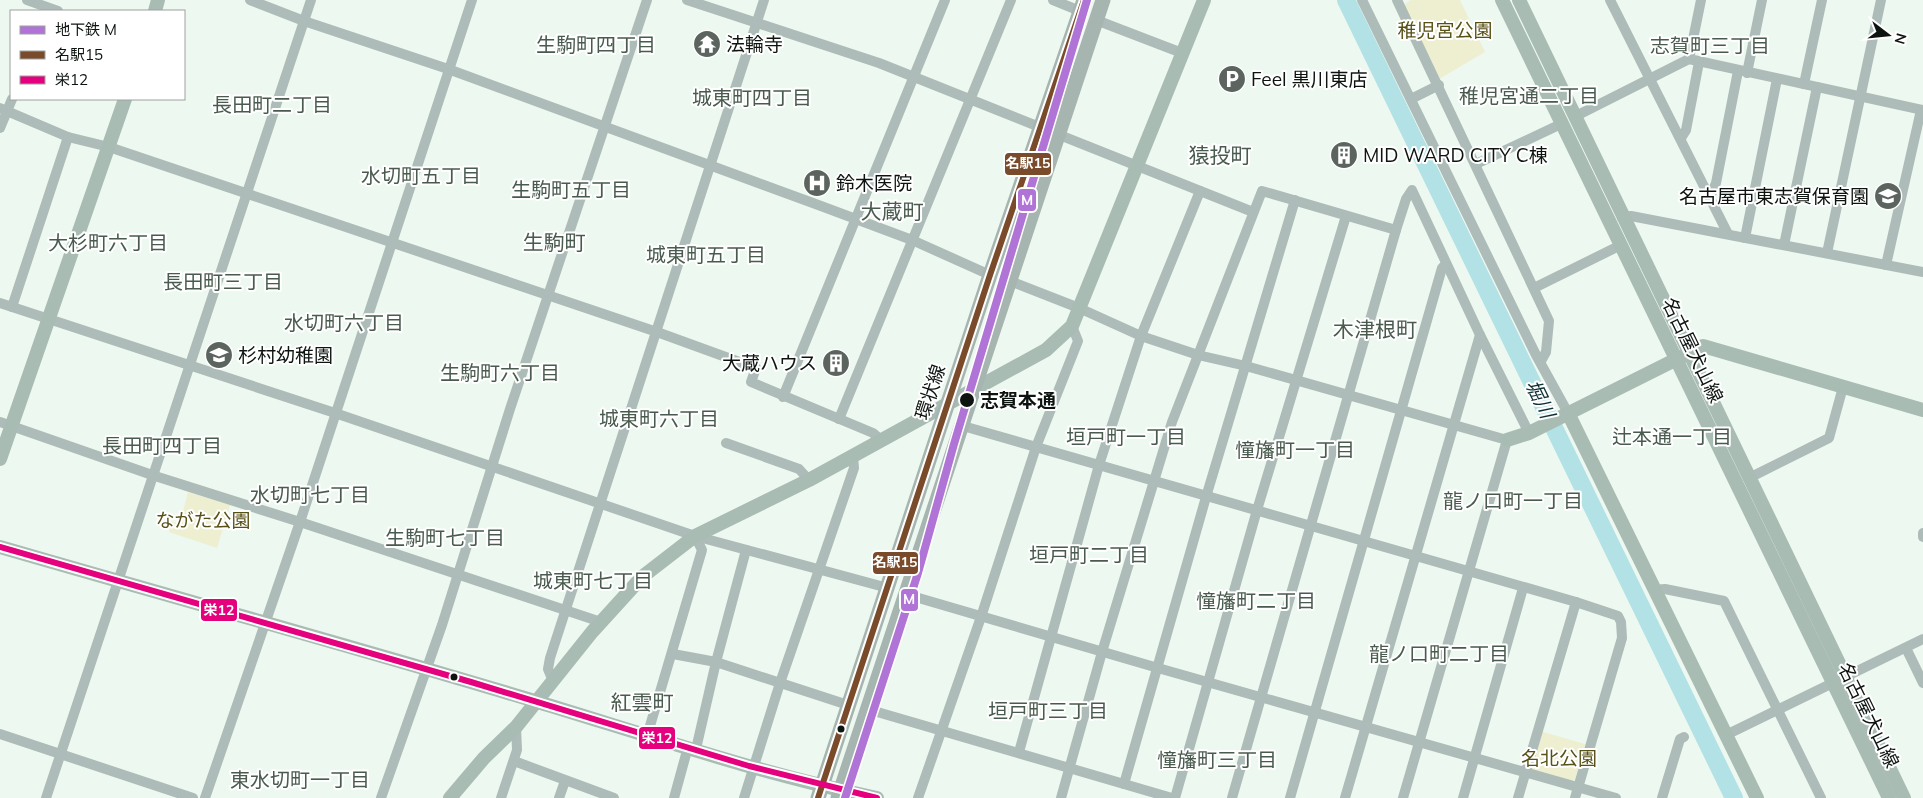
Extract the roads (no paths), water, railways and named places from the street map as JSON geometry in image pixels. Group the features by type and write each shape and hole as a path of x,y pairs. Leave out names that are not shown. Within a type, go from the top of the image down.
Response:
{"main road":[{"path":"840,794 866,709 963,426 1103,0"},
{"name":"環状線","path":"820,792 990,275 1082,6"}],"street":[{"path":"27,0 54,8"},
{"path":"250,0 856,219 912,240 990,275"},
{"path":"46,798 155,476 311,0"},
{"path":"205,798 300,522 472,0"},
{"path":"381,798 426,670 548,295 647,0"},
{"path":"687,0 879,63 1253,212"},
{"path":"553,681 548,669 550,658 764,0"},
{"path":"783,397 945,0"},
{"path":"839,419 1011,0"},
{"path":"1053,0 1082,6"},
{"path":"450,798 484,758 516,727 601,622 642,577 695,536 809,480 948,402 1046,350 1072,326 1204,0"},
{"path":"1362,0 1536,355 1541,361 1564,415 1654,590 1757,798"},
{"name":"名古屋犬山線","path":"1502,0 1621,245 1749,478 1889,798"},
{"name":"名古屋犬山線","path":"1519,0 1622,218 1683,355 1839,680 1904,798"},
{"path":"1611,0 1728,234"},
{"path":"1689,59 1701,0"},
{"path":"1710,197 1716,183 1742,72 1762,0"},
{"path":"1804,84 1822,0"},
{"path":"1827,253 1881,0"},
{"path":"1399,1 1549,321 1546,352 1541,361"},
{"path":"1096,20 1182,53"},
{"path":"1574,117 1689,59 1777,80 1804,84 1922,110 1886,265"},
{"path":"1681,138 1686,130 1699,62"},
{"path":"1744,238 1777,80"},
{"path":"1410,98 1439,85"},
{"path":"1784,245 1817,88"},
{"path":"0,128 3,110 11,100"},
{"path":"0,459 6,424 50,318 125,100"},
{"path":"3,110 68,137 109,147 657,332 756,368 751,382 873,433 881,440"},
{"path":"1476,164 1561,124"},
{"path":"12,307 68,137"},
{"path":"1232,798 1396,230 1406,199 1412,190 1480,335 1535,430"},
{"path":"1019,752 1100,465 1142,336 1200,191"},
{"path":"1061,798 1102,652 1172,422 1262,191 1396,230"},
{"path":"1124,784 1206,496 1295,200"},
{"path":"866,709 1173,798 1209,682 1257,510 1346,216"},
{"path":"1622,218 1632,216 1923,272"},
{"path":"1534,288 1621,245"},
{"path":"1290,798 1442,268 1446,264"},
{"path":"1010,281 1079,308 1142,336 1198,355 1246,366 1507,440 1535,430 1702,346 1923,410"},
{"path":"0,303 336,413 491,468 600,502 695,536 888,588"},
{"path":"918,798 982,617 1036,447 1078,341 1072,326"},
{"path":"1345,798 1452,424 1480,335"},
{"path":"1749,478 1828,438 1843,387"},
{"path":"6,424 155,476 601,622"},
{"path":"963,426 1576,602 1618,616 1621,622 1622,638 1577,793"},
{"path":"1403,798 1507,440"},
{"path":"726,443 799,469 809,480"},
{"path":"744,798 756,766 780,682 854,468 852,456"},
{"path":"647,736 673,654 702,550 695,536"},
{"path":"0,547 537,701 647,736 756,766 820,792 877,798"},
{"path":"674,798 692,748 746,550"},
{"path":"1463,798 1523,588"},
{"path":"1654,590 1665,589 1724,601 1821,798"},
{"path":"905,594 1366,728 1525,772 1577,793 1616,798"},
{"path":"1518,798 1576,602"},
{"path":"1726,735 1923,639"},
{"path":"1906,648 1923,683"},
{"path":"673,654 716,662 848,705"},
{"path":"501,798 514,761 516,727"},
{"path":"0,734 193,798"},
{"path":"1662,798 1680,739 1684,737"},
{"path":"514,761 614,798"},
{"path":"560,798 565,781"}],"waterway":[{"name":"堀川","path":"1346,0 1734,798"}],"metro line":[{"name":"M","path":"845,798 918,573 954,444 1087,0"}],"place":[{"name":"法輪寺","path":"707,44"},
{"name":"Feel 黒川東店","path":"1232,79"},
{"name":"MID WARD CITY C棟","path":"1344,155"},
{"name":"鈴木医院","path":"817,183"},
{"name":"名古屋市東志賀保育園","path":"1888,196"},
{"name":"杉村幼稚園","path":"219,355"},
{"name":"大蔵ハウス","path":"836,363"},
{"name":"志賀本通","path":"967,400"}],"district":[{"name":"生駒町四丁目","path":"596,45"},
{"name":"志賀町三丁目","path":"1710,46"},
{"name":"稚児宮通二丁目","path":"1529,96"},
{"name":"城東町四丁目","path":"752,98"},
{"name":"長田町二丁目","path":"272,105"},
{"name":"猿投町","path":"1220,156"},
{"name":"水切町五丁目","path":"421,176"},
{"name":"生駒町五丁目","path":"571,190"},
{"name":"大蔵町","path":"892,212"},
{"name":"大杉町六丁目","path":"108,243"},
{"name":"生駒町","path":"554,243"},
{"name":"城東町五丁目","path":"706,255"},
{"name":"長田町三丁目","path":"223,282"},
{"name":"水切町六丁目","path":"344,323"},
{"name":"木津根町","path":"1375,330"},
{"name":"生駒町六丁目","path":"500,373"},
{"name":"城東町六丁目","path":"659,419"},
{"name":"垣戸町一丁目","path":"1126,437"},
{"name":"辻本通一丁目","path":"1672,437"},
{"name":"長田町四丁目","path":"162,446"},
{"name":"憧旛町一丁目","path":"1295,450"},
{"name":"水切町七丁目","path":"310,495"},
{"name":"龍ノ口町一丁目","path":"1513,501"},
{"name":"生駒町七丁目","path":"445,538"},
{"name":"垣戸町二丁目","path":"1089,555"},
{"name":"城東町七丁目","path":"593,581"},
{"name":"憧旛町二丁目","path":"1256,601"},
{"name":"龍ノ口町二丁目","path":"1439,654"},
{"name":"紅雲町","path":"642,703"},
{"name":"垣戸町三丁目","path":"1048,711"},
{"name":"憧旛町三丁目","path":"1217,760"},
{"name":"東水切町一丁目","path":"300,780"}],"park label":[{"name":"稚児宮公園","path":"1445,30"},
{"name":"ながた公園","path":"203,520"},
{"name":"名北公園","path":"1559,758"}]}
